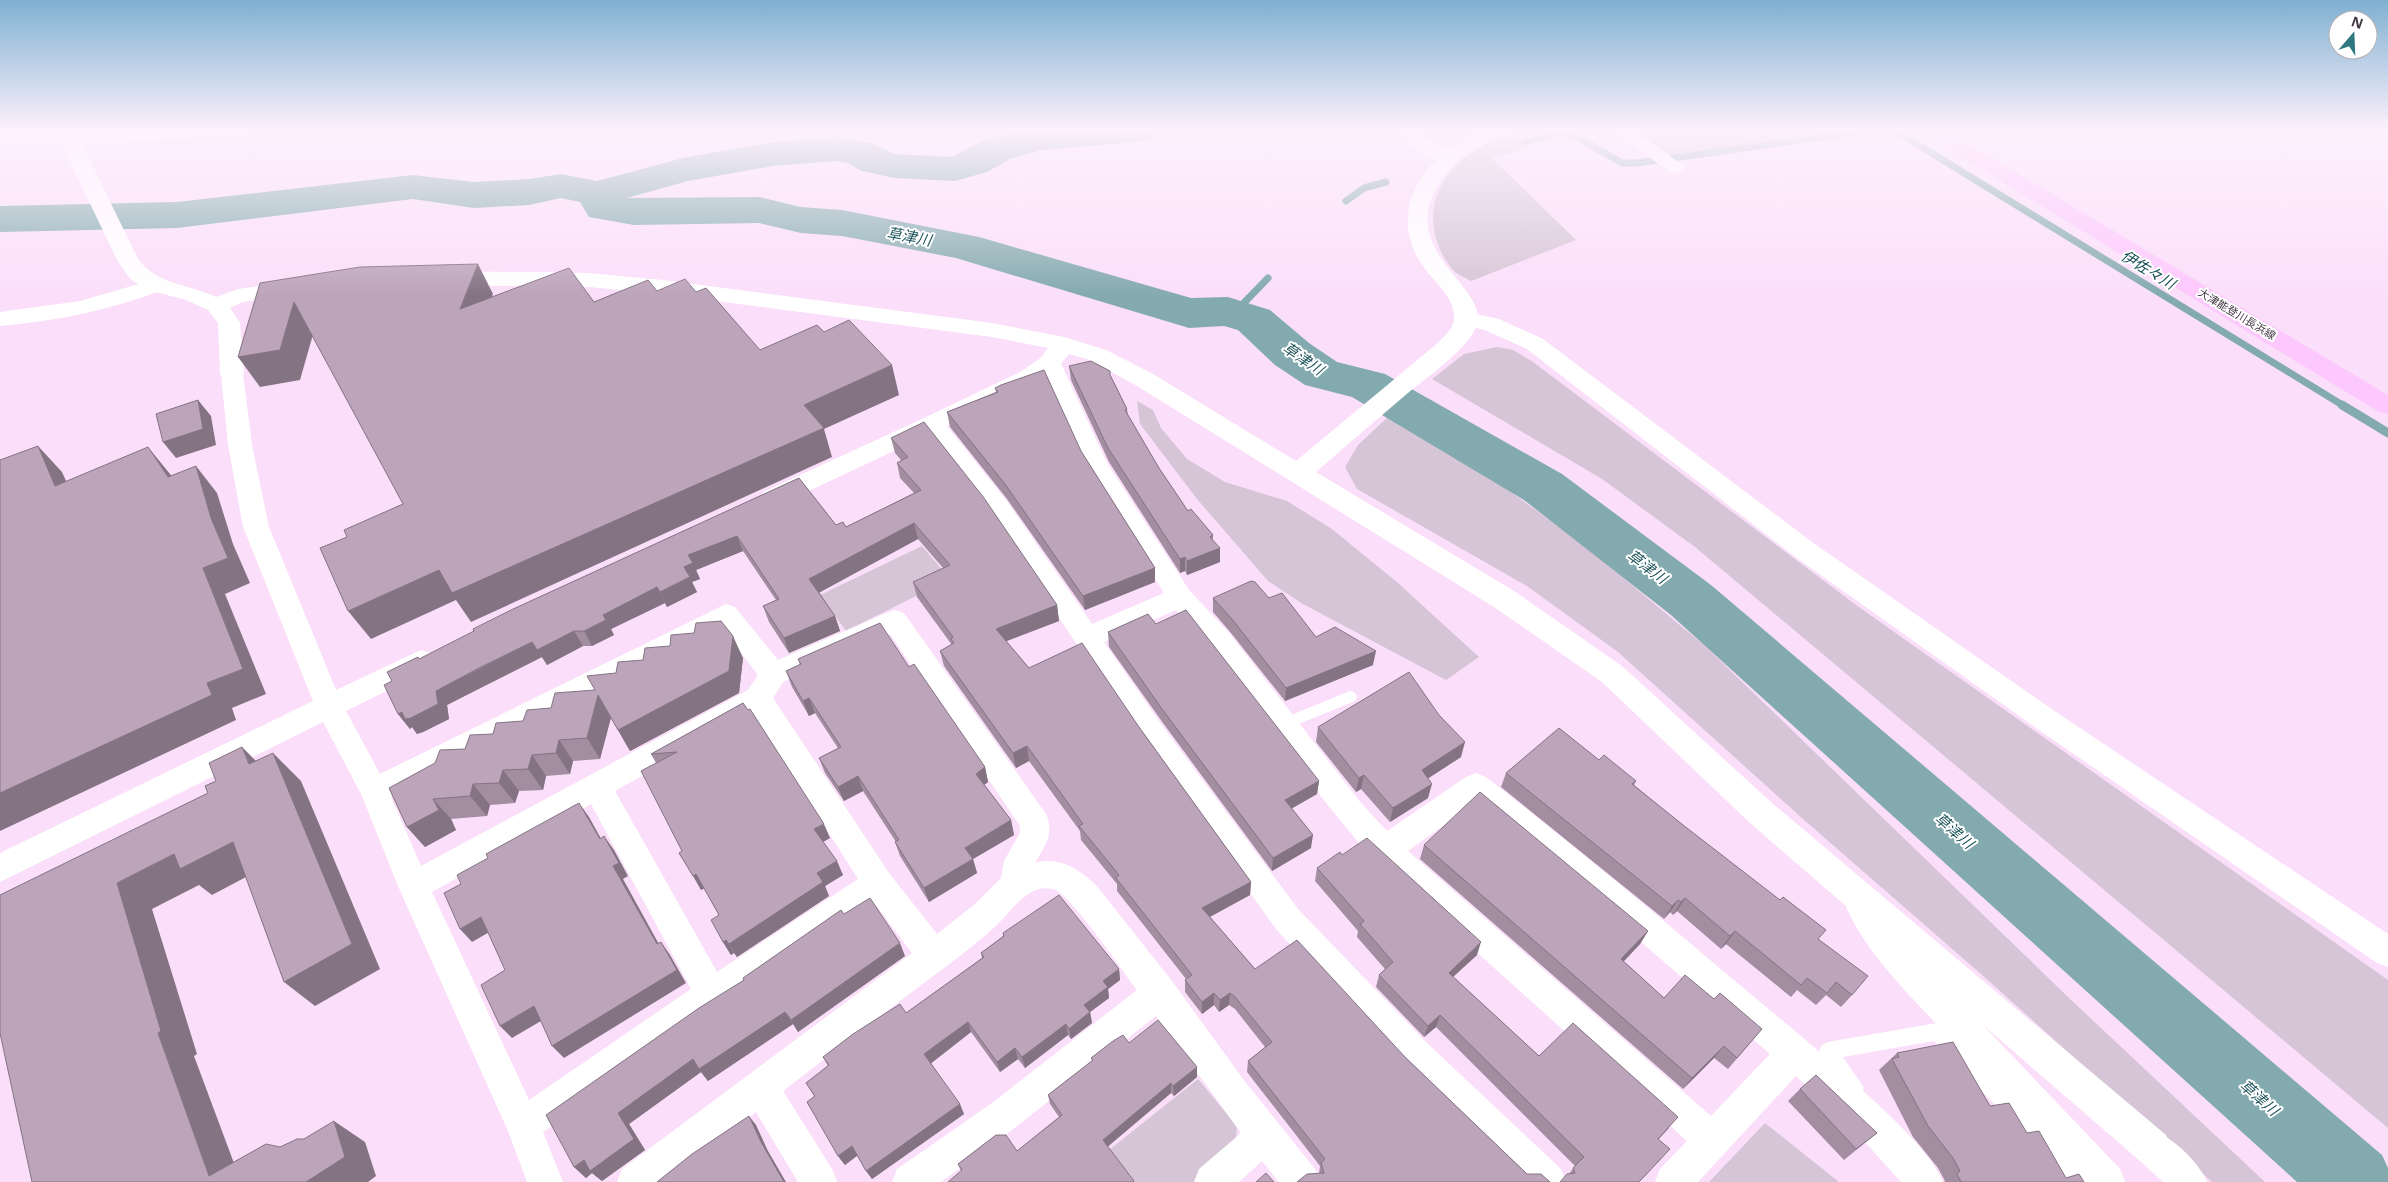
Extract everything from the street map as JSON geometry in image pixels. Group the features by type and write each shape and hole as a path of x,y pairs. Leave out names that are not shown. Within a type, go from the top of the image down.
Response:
{"main road":[{"name":"大津能登川長浜線","path":"2022,185 2388,406"}],"street":[{"path":"92,185 128,260 148,280 194,295 216,305 229,323 232,374 240,445 256,526 329,706 374,791 414,886 523,1125 545,1182"},
{"path":"1298,474 1447,347 1464,329 1466,319 1460,298 1429,258 1418,230 1419,201 1426,185"},
{"path":"423,279 498,277 663,287 992,330 1057,353 1098,355 1145,380 1504,598 1612,674 1761,813 1994,1010 2190,1182"},
{"path":"0,319 35,316 125,298 148,280"},
{"path":"216,305 238,296 312,286"},
{"path":"1466,319 1491,324 1536,344 1803,550 2055,726 2388,952"},
{"path":"753,507 1028,377 1057,353"},
{"path":"1057,353 1058,385 1096,465 1180,597 1220,642 1350,812 1385,850 1713,1141"},
{"path":"932,424 997,506 1150,732 1287,919 1415,1055 1548,1182"},
{"path":"1088,638 1180,597"},
{"path":"374,791 726,614 878,883 934,956"},
{"path":"414,886 596,785 765,686 895,620 1036,823 1035,835 1020,861 1016,885"},
{"path":"0,868 442,650"},
{"path":"596,785 712,994"},
{"path":"1385,850 1476,786 1542,837 1795,1052 1879,1130 1925,1182"},
{"path":"635,1182 934,956 986,914 1016,885 1040,874 1054,874 1075,885 1160,992 1264,1136 1302,1182"},
{"path":"523,1125 712,994 878,883"},
{"path":"1853,892 1876,930 1905,967 2064,1133 2107,1182"},
{"path":"910,1182 1004,1115 1160,992"},
{"path":"1673,1182 1795,1052"},
{"path":"760,1088 819,1182"},
{"path":"1212,1182 1264,1136"}],"lane":[{"path":"1284,724 1350,697"},
{"path":"1879,1130 1874,1116 1828,1051 1937,1032 2082,1182"}],"shaded area":[{"path":"1442,185 1520,185 1576,240 1471,281 1454,271 1439,246 1434,230 1433,212"},
{"path":"1497,347 1513,350 1533,362 1856,605 2388,980 2388,1128 1695,547 1602,479 1432,379 1464,354"},
{"path":"1137,401 1153,410 1161,428 1187,459 1225,482 1287,501 1332,529 1398,583 1479,657 1446,680 1301,603 1268,581 1197,499 1140,424"},
{"path":"1390,415 1507,489 1585,546 1705,646 2068,997 2265,1182 2212,1182 1989,981 1803,819 1618,652 1527,586 1357,489 1345,467 1358,445"},
{"path":"922,546 950,579 846,631 820,595"},
{"path":"1198,1079 1237,1126 1235,1148 1195,1182 1133,1182 1109,1150"},
{"path":"1765,1123 1839,1182 1709,1182"}],"building":[{"path":"478,264 460,309 569,268 594,302 648,280 657,291 685,279 696,292 706,288 760,350 817,325 824,332 849,320 892,365 804,405 824,428 452,593 439,570 348,611 320,548 347,537 344,530 403,504 294,302 280,350 238,357 260,283 360,267"},
{"path":"1091,361 1110,371 1110,375 1127,409 1125,410 1159,468 1188,511 1191,509 1213,535 1210,537 1220,548 1187,561 1185,557 1180,559 1108,448 1069,366"},
{"path":"1044,370 1081,451 1155,568 1083,596 1005,484 947,412 998,392 995,388 1001,385"},
{"path":"198,400 203,429 163,442 156,414"},
{"path":"924,422 984,498 1057,605 996,629 1029,668 1082,643 1139,727 1251,882 1202,908 1255,969 1297,940 1405,1057 1527,1174 1541,1174 1550,1182 1297,1182 1307,1174 1324,1173 1321,1163 1325,1159 1248,1061 1272,1042 1230,993 1220,1000 1214,993 1202,1002 1185,980 1192,975 1116,878 1119,875 1079,826 1083,824 1027,746 1013,753 940,651 954,643 951,639 953,637 913,582 950,565 914,523 809,579 835,616 784,638 763,606 779,599 737,536 688,555 693,563 684,567 690,577 660,592 657,587 603,615 606,620 584,631 574,631 537,650 532,642 479,668 436,691 438,704 411,718 405,719 402,712 398,714 384,685 392,681 387,672 418,657 419,659 511,610 799,478 836,525 843,522 846,527 921,490 897,463 908,457 891,438"},
{"path":"38,446 55,486 148,447 168,477 196,466 211,518 228,558 203,568 243,669 207,683 212,695 0,793 0,460"},
{"path":"1251,581 1255,582 1269,598 1282,593 1316,637 1335,627 1376,651 1286,688 1232,619 1213,598"},
{"path":"1186,610 1319,781 1285,800 1313,835 1273,858 1162,709 1108,632 1148,614 1156,624"},
{"path":"721,621 733,636 729,671 618,730 598,695 587,738 559,740 556,753 532,755 528,769 503,770 499,783 473,784 470,796 433,799 439,810 407,827 389,788 435,763 440,750 465,749 470,735 493,734 496,723 523,721 527,710 551,708 555,693 595,690 587,676 616,673 618,662 643,660 645,648 670,646 671,635 694,633 696,623"},
{"path":"880,623 909,667 914,664 985,767 976,774 1011,820 965,848 973,859 924,888 895,842 899,840 858,776 838,787 819,758 841,747 809,698 803,701 786,671 801,664 798,659"},
{"path":"1409,672 1439,715 1465,742 1422,770 1432,784 1393,808 1364,775 1359,778 1318,727"},
{"path":"743,703 748,710 750,709 824,824 814,829 837,861 817,873 823,882 729,944 726,940 723,942 711,920 719,915 696,874 693,876 679,853 682,851 641,771 677,752 651,754"},
{"path":"1559,728 1599,760 1604,755 1636,781 1632,784 1683,825 1780,900 1783,897 1826,930 1818,939 1868,976 1852,995 1836,982 1827,993 1807,978 1801,985 1735,931 1730,936 1685,898 1681,902 1678,900 1672,906 1506,773"},
{"path":"242,747 249,764 273,753 352,944 284,982 233,842 180,869 174,854 117,883 161,1031 158,1033 209,1176 266,1144 280,1147 297,1139 304,1139 334,1121 345,1157 306,1182 32,1182 0,1033 0,895 208,793 205,786 216,781 209,763"},
{"path":"1480,792 1648,931 1621,959 1664,998 1685,975 1714,999 1720,993 1762,1029 1737,1058 1724,1046 1692,1078 1424,845"},
{"path":"579,803 600,839 604,836 619,863 613,866 657,944 661,942 677,970 552,1046 534,1006 500,1026 481,985 505,970 481,917 460,929 444,893 461,884 457,875 488,858 486,854"},
{"path":"1367,838 1481,942 1449,973 1539,1056 1573,1023 1678,1117 1658,1139 1670,1149 1639,1182 1560,1182 1567,1174 1575,1173 1573,1168 1584,1157 1440,1015 1428,1026 1379,975 1393,962 1360,924 1364,921 1317,868 1340,852 1342,855"},
{"path":"1059,895 1119,969 1103,981 1108,987 1084,1005 1090,1012 1069,1029 1066,1024 1022,1057 1015,1048 997,1062 968,1022 924,1054 960,1104 866,1171 852,1146 838,1156 807,1102 815,1096 806,1083 829,1065 823,1057 853,1034 900,1004 906,1013 984,957 981,953 1004,936 1003,933"},
{"path":"870,898 900,943 791,1020 785,1012 699,1069 693,1059 618,1113 634,1139 590,1171 584,1160 574,1167 546,1115 699,1008 744,980 743,978 841,910 844,914"},
{"path":"1158,1020 1197,1067 1173,1086 1171,1083 1103,1140 1133,1182 948,1182 962,1170 958,1164 996,1135 1006,1135 1017,1151 1062,1115 1048,1095 1093,1060 1091,1058 1113,1041 1123,1035 1129,1043"},
{"path":"1953,1042 1990,1106 2009,1103 2027,1133 2039,1131 2066,1178 2079,1174 2084,1182 1961,1182 1957,1174 1960,1171 1953,1158 1928,1126 1892,1059 1899,1057 1897,1053"},
{"path":"1816,1075 1877,1133 1856,1149 1800,1089"},
{"path":"749,1116 761,1142 784,1182 657,1182 692,1154"},
{"path":"1266,1173 1274,1182 1256,1182"}],"waterway":[{"path":"600,193 628,185"},
{"name":"伊佐々川","path":"1346,201 1364,188 1374,185"},
{"name":"伊佐々川","path":"1984,185 2344,406"},
{"name":"草津川","path":"0,219 177,215 413,187 474,195 529,192 561,186 596,194 604,208 634,212 759,210 801,220 842,223 964,246 1189,313 1228,311 1254,320 1292,354 1322,374 1368,385 1543,487 1691,600 2355,1182"},
{"name":"伊佐々川","path":"1228,311 1238,309 1268,278"},
{"name":"伊佐々川","path":"2342,405 2388,433"}]}
